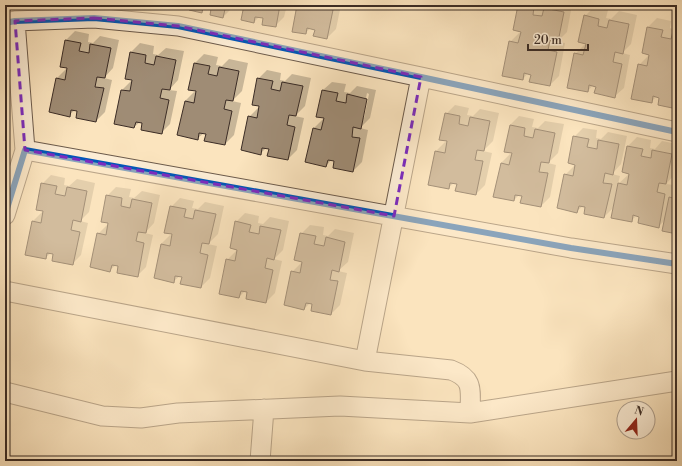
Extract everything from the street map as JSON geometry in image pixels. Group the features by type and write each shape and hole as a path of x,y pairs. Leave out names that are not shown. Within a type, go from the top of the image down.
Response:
{"street":[{"path":"5,214 25,150 10,22 94,18 178,26 677,132"},
{"path":"365,361 421,77"},
{"path":"25,150 571,248 677,264"},
{"path":"5,291 365,361 451,370 466,378 470,386 470,413"},
{"path":"5,392 102,416 133,418 178,413 340,406 470,413 677,380"},
{"path":"260,461 264,409"}],"highlighted area":[{"path":"94,18 178,26 421,77 394,216 25,150 15,21"}],"building":[{"path":"190,5 226,5 223,18 210,15 211,9 203,7 202,13 189,10"},
{"path":"244,5 280,5 276,27 262,25 263,18 255,17 254,23 241,20"},
{"path":"297,5 334,5 327,39 313,36 315,30 307,28 306,34 292,32"},
{"path":"518,5 534,7 533,15 542,16 544,8 564,12 558,42 550,40 548,50 557,52 550,86 529,82 531,75 524,73 523,80 502,76 509,41 518,43 521,32 513,30"},
{"path":"584,15 599,19 598,26 607,28 609,20 629,24 623,54 615,52 613,62 622,64 615,98 594,93 596,87 589,85 588,92 567,88 574,53 583,55 586,44 578,42"},
{"path":"647,27 663,30 661,37 671,39 673,31 677,32 677,109 658,105 659,98 653,96 652,103 631,99 638,64 647,66 649,55 642,53"},
{"path":"65,40 81,43 79,51 89,53 90,44 111,48 105,78 97,77 95,87 104,88 96,122 76,118 77,111 71,110 70,117 49,112 56,78 65,80 67,68 60,67"},
{"path":"130,52 146,55 145,63 154,65 156,56 176,60 170,90 162,89 160,98 169,100 162,134 141,130 142,123 136,122 134,128 114,124 121,90 130,91 132,80 125,79"},
{"path":"194,63 210,66 208,74 217,76 219,67 239,71 233,101 226,100 224,109 232,111 225,145 204,141 206,134 199,133 198,140 177,135 185,101 194,103 196,91 188,90"},
{"path":"257,78 273,81 271,89 280,91 282,82 303,86 296,116 289,115 287,125 295,127 288,160 267,156 269,149 262,148 261,155 241,150 248,116 257,118 259,106 252,105"},
{"path":"322,90 338,93 336,101 346,103 347,94 367,99 361,129 353,127 352,137 360,138 353,172 333,168 334,161 328,160 326,167 305,162 313,128 321,130 324,118 316,117"},
{"path":"445,113 460,116 459,124 468,126 470,117 490,121 484,151 477,150 475,160 483,161 476,195 455,191 457,184 450,183 449,189 428,185 435,151 445,153 447,141 439,140"},
{"path":"510,125 525,128 524,136 533,138 535,129 555,133 549,163 541,162 539,172 548,173 541,207 520,203 522,196 515,195 514,201 493,197 501,163 509,165 512,153 504,152"},
{"path":"573,136 589,139 587,147 597,149 598,140 619,144 613,175 605,173 603,183 612,184 604,218 584,214 585,207 579,206 577,213 557,208 564,174 573,176 575,165 568,163"},
{"path":"627,146 643,149 641,156 651,158 652,150 672,154 666,184 659,183 657,192 665,194 659,228 638,223 639,217 633,215 632,222 611,218 618,183 627,185 629,174 622,172"},
{"path":"677,165 677,187 673,186"},
{"path":"41,183 57,186 55,194 65,196 67,187 87,191 81,222 73,220 71,230 80,232 73,265 52,261 53,254 47,253 46,259 25,255 32,221 41,223 43,211 36,210"},
{"path":"106,195 122,198 121,206 130,208 132,199 152,203 146,233 138,232 136,241 144,243 138,277 117,273 118,266 112,265 110,272 90,267 97,233 106,235 108,223 101,222"},
{"path":"669,197 677,199 677,234 662,231"},
{"path":"170,206 186,209 184,217 193,219 195,210 216,214 209,244 202,243 200,253 208,255 201,288 180,284 182,277 175,276 174,283 154,278 161,244 170,246 172,234 164,233"},
{"path":"235,221 251,225 249,232 259,234 260,226 281,230 274,260 267,258 265,268 273,270 266,303 246,299 247,292 241,291 239,298 219,294 226,259 235,261 237,250 230,248"},
{"path":"300,233 316,236 314,244 324,246 326,237 345,242 339,272 332,270 330,280 338,281 331,315 311,311 312,304 306,303 304,310 284,305 291,271 300,273 302,262 294,260"}],"cycle path":[{"path":"5,23 15,21 94,18 178,26 677,132"},
{"path":"5,215 25,150 571,248 677,264"}]}
